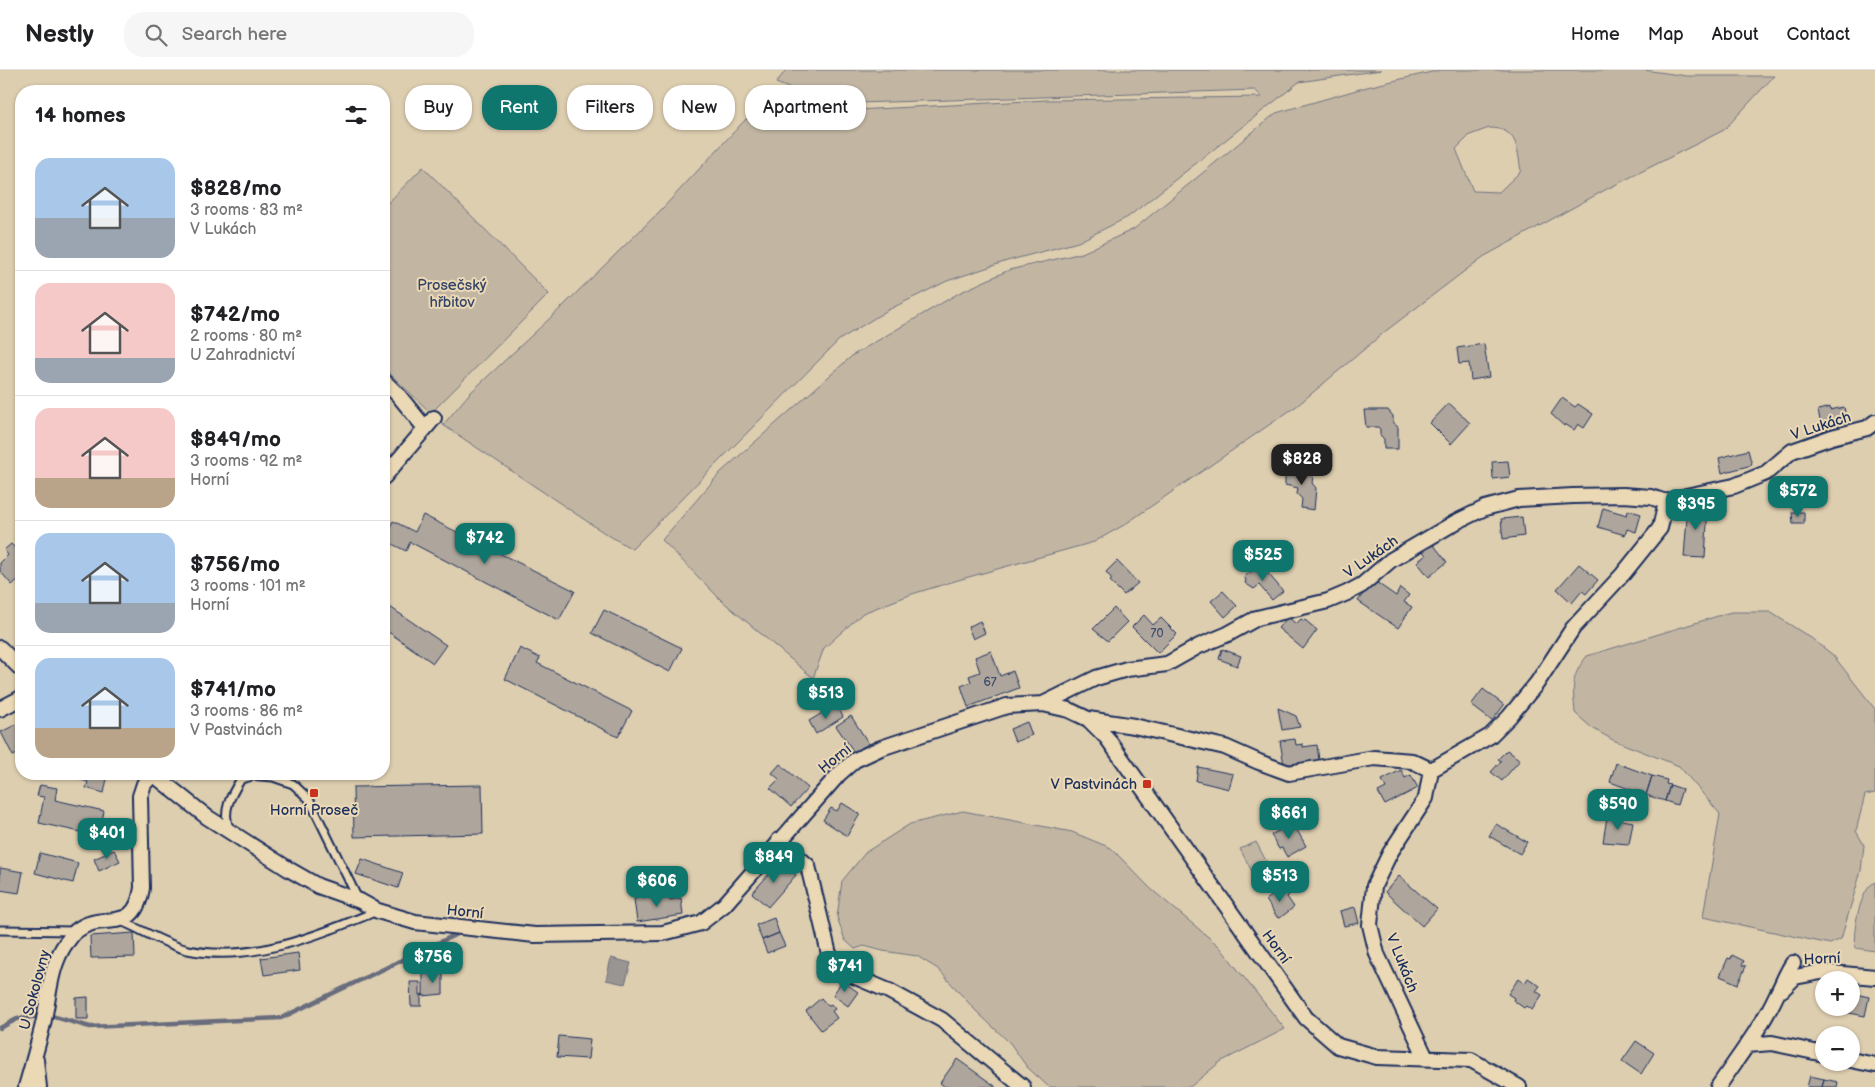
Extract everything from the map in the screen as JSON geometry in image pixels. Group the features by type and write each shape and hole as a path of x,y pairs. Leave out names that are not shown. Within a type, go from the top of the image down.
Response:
{"street":[{"path":"390,387 429,423 390,470"},
{"name":"V Lukách","path":"1044,704 1096,678 1127,669 1167,664 1257,618 1328,601 1347,593 1362,585 1391,560 1456,522 1485,508 1519,499 1573,496 1624,495 1666,502 1734,486 1766,473 1792,452 1832,437 1867,428 1875,422"},
{"path":"1088,719 1134,726 1225,747 1289,773 1374,758 1412,762 1430,770 1490,736 1509,716 1537,683 1573,628 1623,574 1660,528 1666,502"},
{"path":"1,650 15,663"},
{"path":"0,709 15,701"},
{"name":"Horní","path":"161,780 207,817 232,834 318,886 360,901 378,911 415,922 535,935 663,933 701,923 724,905 838,774 855,760 881,748 1007,706 1044,704 1069,710 1088,719 1107,738 1306,1018 1338,1046 1377,1057 1471,1060 1519,1087"},
{"name":"V Lukách","path":"1426,1058 1377,954 1370,925 1374,886 1390,853 1426,798 1430,770"},
{"path":"75,931 88,924 121,920 134,910 140,900 142,888 140,796 144,784 148,780"},
{"path":"779,840 808,866 820,908 829,954 844,972 889,991 942,1020 1023,1087"},
{"name":"U Sokolovny","path":"26,1087 58,955 75,931"},
{"name":"Horní","path":"1778,994 1784,975 1793,963"},
{"name":"Horní","path":"1718,1087 1747,1045 1778,994 1795,977 1821,972 1875,977"},
{"path":"1747,1045 1772,1043 1815,1052"},
{"path":"35,1053 39,1087"},
{"path":"1860,1062 1875,1065"}],"lane":[{"path":"232,834 227,824 226,808 240,780"},
{"path":"282,780 294,784 309,799 360,901"},
{"path":"121,920 187,950 232,954 266,949 341,926 378,911"},
{"path":"0,930 75,931"}],"green space":[{"path":"786,70 1381,70 1299,82 1128,217 1078,242 1007,261 947,281 886,311 839,340 632,549 603,532 443,425 469,394 660,211 745,120 745,130 866,130 866,109 1047,100 1262,97 1255,90 866,103 866,85 781,85 776,83"},
{"path":"1440,70 1644,70 1687,76 1774,76 1724,130 1605,190 1483,257 1387,330 1298,405 1124,525 1094,542 912,594 863,613 824,648 813,678 721,600 662,540 720,473 853,355 959,293 1009,270 1082,253 1134,229 1276,113 1367,87","holes":["1489,128 1506,131 1514,141 1517,147 1521,171 1499,192 1473,191 1456,149 1470,135"]},
{"name":"Prosečský hřbitov","path":"423,167 549,294 431,413 390,374 390,201"},
{"path":"1731,612 1770,612 1811,638 1833,655 1875,709 1875,793 1865,795 1856,831 1864,845 1861,871 1841,939 1830,944 1703,917 1720,814 1679,766 1613,740 1592,728 1575,713 1575,676 1587,656"},
{"path":"963,811 1072,832 1111,848 1151,889 1219,946 1285,1029 1220,1062 1190,1087 1049,1087 1027,1067 1010,1043 976,1011 938,969 917,956 864,946 855,949 845,940 837,917 842,881 866,852 910,824"},
{"path":"1256,842 1272,872 1256,879 1240,849"},
{"path":"1875,882 1875,951 1855,948 1854,941 1861,902 1865,893"}],"shaded area":[{"path":"611,958 631,963 625,984 606,980"}],"building":[{"path":"1484,344 1489,377 1471,380 1469,363 1459,364 1457,348"},
{"path":"1562,398 1575,407 1578,404 1593,414 1584,428 1578,424 1574,430 1565,424 1564,426 1551,414"},
{"path":"1449,403 1470,423 1451,444 1430,423"},
{"path":"1830,407 1830,410 1844,407 1847,422 1822,430 1818,410"},
{"path":"1364,410 1388,410 1393,416 1393,423 1398,427 1398,449 1384,449 1384,439 1380,435 1380,429 1378,427 1366,427"},
{"path":"1748,450 1752,465 1722,473 1719,458"},
{"path":"1508,461 1510,477 1493,479 1492,462"},
{"path":"1285,468 1308,470 1313,476 1312,483 1316,488 1314,510 1301,508 1302,499 1297,494 1298,488 1285,485"},
{"path":"1688,504 1708,505 1705,558 1684,557"},
{"path":"1603,508 1627,515 1628,510 1641,514 1636,532 1627,529 1625,535 1598,527"},
{"path":"1792,512 1804,512 1804,524 1793,524"},
{"path":"423,515 575,591 559,620 410,542 406,551 390,543 390,527 393,521 415,532"},
{"path":"1522,517 1524,536 1503,539 1501,519"},
{"path":"11,544 15,548 15,582 12,585 0,571 0,563 8,555 4,550"},
{"path":"1433,544 1447,562 1429,577 1417,562 1426,555 1423,552"},
{"path":"1117,561 1138,583 1124,595 1110,581 1112,579 1106,572"},
{"path":"1260,564 1283,591 1272,600 1259,585 1254,589 1245,583 1244,577"},
{"path":"1579,564 1598,580 1586,594 1582,591 1572,603 1557,589"},
{"path":"1373,580 1396,596 1400,588 1409,595 1404,602 1412,607 1398,628 1358,601"},
{"path":"1223,591 1237,606 1225,617 1211,601"},
{"path":"390,607 446,645 433,663 390,633"},
{"path":"1114,608 1127,622 1108,641 1093,629"},
{"path":"604,610 682,648 670,672 592,633"},
{"path":"1144,615 1153,625 1161,618 1177,634 1158,653 1132,627"},
{"path":"1288,617 1296,624 1301,619 1305,620 1317,630 1303,649 1278,628"},
{"path":"980,621 985,633 973,639 968,627"},
{"path":"520,648 540,658 537,663 632,711 618,737 505,679"},
{"path":"1222,649 1241,656 1237,666 1219,659"},
{"path":"991,651 1000,676 1013,671 1019,688 968,707 961,686 971,682 969,676 980,672 975,657"},
{"path":"1483,689 1504,705 1492,721 1471,705"},
{"path":"832,707 834,710 838,707 843,717 816,734 809,721"},
{"path":"1278,708 1296,716 1300,727 1282,730"},
{"path":"851,716 869,744 854,752 836,726"},
{"path":"1027,722 1032,735 1015,742 1010,729"},
{"path":"15,725 15,755 13,756 1,732"},
{"path":"1295,739 1296,745 1303,744 1303,747 1317,745 1319,760 1284,765 1280,741"},
{"path":"1507,750 1520,760 1502,781 1491,772 1501,761 1498,759"},
{"path":"1616,763 1652,776 1646,795 1610,782"},
{"path":"780,764 808,788 791,807 770,788 779,779 772,773"},
{"path":"1198,767 1233,774 1229,789 1196,781"},
{"path":"1401,770 1405,778 1411,775 1418,788 1385,805 1378,792 1386,788 1382,780"},
{"path":"1652,776 1667,780 1666,784 1670,785 1665,801 1646,795"},
{"path":"81,780 107,780 104,793 86,788 88,782"},
{"path":"40,785 57,788 55,800 104,811 99,836 39,823 44,797 37,796"},
{"path":"482,785 483,834 354,837 353,787"},
{"path":"1670,785 1682,789 1677,805 1665,801"},
{"path":"842,803 860,814 847,836 823,820 831,808 837,811"},
{"path":"1618,813 1623,814 1622,820 1633,822 1629,844 1603,842 1607,817 1617,819"},
{"path":"1293,823 1306,846 1287,857 1282,848 1279,849 1271,835"},
{"path":"1496,824 1527,842 1520,854 1489,836"},
{"path":"114,850 120,861 99,871 94,859"},
{"path":"40,853 78,863 73,883 35,873"},
{"path":"362,859 403,873 398,888 356,874"},
{"path":"780,862 796,875 768,907 752,893"},
{"path":"0,868 23,872 19,893 0,890"},
{"path":"1399,876 1437,909 1422,926 1385,892"},
{"path":"1284,887 1289,895 1287,897 1294,907 1280,918 1277,917 1266,900"},
{"path":"669,895 670,900 681,898 683,915 637,922 634,899"},
{"path":"1355,907 1359,923 1344,926 1340,911"},
{"path":"774,918 779,933 762,940 756,925"},
{"path":"134,933 135,957 91,958 90,936"},
{"path":"779,933 785,946 767,953 762,940"},
{"path":"298,953 300,970 264,975 261,958"},
{"path":"1732,955 1744,961 1742,965 1746,966 1738,984 1720,976 1728,958 1731,959"},
{"path":"423,973 443,973 443,994 423,996"},
{"path":"1519,978 1525,983 1528,978 1540,986 1536,991 1542,995 1532,1010 1526,1006 1524,1008 1508,994"},
{"path":"842,981 858,992 848,1006 833,995"},
{"path":"410,982 420,982 420,995 423,994 421,996 421,1006 411,1006"},
{"path":"1860,995 1869,997 1865,1016 1860,1015"},
{"path":"88,997 88,1019 76,1019 76,998"},
{"path":"821,998 828,1006 831,1004 835,1009 832,1011 837,1018 821,1030 806,1011"},
{"path":"559,1036 590,1039 588,1059 557,1057"},
{"path":"1636,1041 1654,1053 1641,1074 1622,1061"},
{"path":"957,1059 995,1087 945,1087 940,1083"},
{"path":"1810,1076 1824,1079 1822,1087 1807,1087"},
{"path":"1824,1079 1838,1082 1837,1087 1822,1087"}],"waterway":[{"path":"0,1028 17,1019 48,1015 90,1027 281,1018 461,932"}],"place":[{"name":"V Pastvinách","path":"1147,784"},
{"name":"Horní Proseč","path":"314,793"}]}
